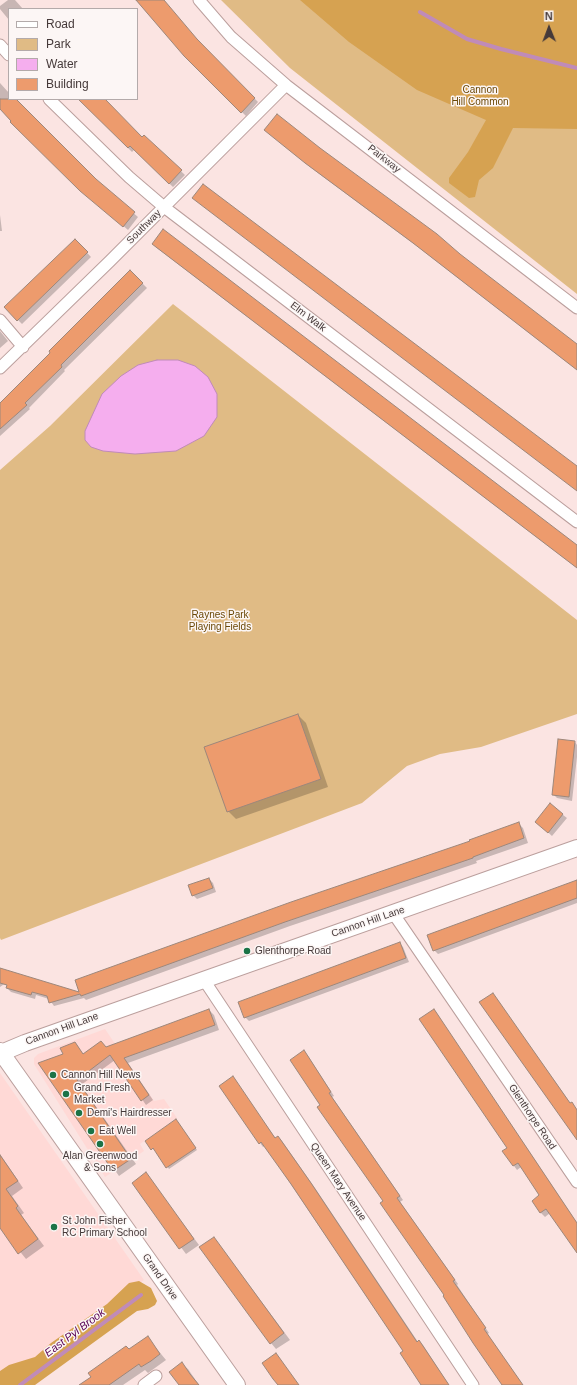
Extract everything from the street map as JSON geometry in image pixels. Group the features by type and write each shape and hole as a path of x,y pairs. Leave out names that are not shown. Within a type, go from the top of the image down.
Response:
{"street":[{"name":"Parkway","path":"199,0 231,37 286,85 577,308"},
{"path":"0,45 8,54"},
{"name":"Southway","path":"0,368 23,347 286,85"},
{"name":"Elm Walk","path":"50,100 119,167 164,207 577,522"},
{"path":"0,320 23,347"},
{"name":"Cannon Hill Lane","path":"1,1052 25,1042 577,848"},
{"name":"Glenthorpe Road","path":"393,913 577,1182"},
{"name":"Queen Mary Avenue","path":"204,980 473,1385"},
{"name":"Grand Drive","path":"1,1052 237,1385"},
{"path":"144,1385 156,1376"}],"shaded area":[{"path":"105,1029 154,1101 164,1099 177,1118 140,1144 144,1151 105,1177 34,1064 34,1058 38,1054"},
{"name":"St John Fisher RC Primary School","path":"0,1073 144,1280 4,1385 0,1385"}],"green space":[{"name":"Cannon Hill Common","path":"221,0 577,0 577,294 290,68"},
{"path":"300,0 577,0 577,129 513,128 493,168 479,180 475,197 469,198 449,183 449,178 468,152 486,120 417,90 349,42"},
{"name":"Raynes Park Playing Fields","path":"173,304 577,620 577,714 481,747 440,754 407,766 362,803 1,940 0,470 50,426"},
{"path":"139,1281 151,1288 157,1301 155,1305 148,1309 137,1311 35,1385 0,1385 0,1371 9,1365 35,1357 51,1343 107,1304 129,1283"}],"water":[{"path":"157,360 178,360 195,366 208,377 217,394 217,417 204,436 176,451 135,454 103,451 91,447 85,440 85,431 102,394 121,376 138,365"}],"building":[{"path":"136,0 164,0 197,39 255,98 241,113 184,56"},
{"path":"0,99 17,100 96,179 135,212 123,227 80,191 10,122 11,121 0,109"},
{"path":"79,100 106,100 142,137 144,135 182,170 169,184 130,146 128,148"},
{"path":"277,114 320,148 437,234 460,254 577,344 577,370 413,243 305,163 264,130"},
{"path":"203,184 577,466 577,491 192,198"},
{"path":"163,229 577,545 577,568 152,244"},
{"path":"75,239 88,252 17,321 4,307"},
{"path":"130,270 143,283 61,365 62,367 25,403 27,405 0,429 0,403 50,353 49,351"},
{"path":"298,714 321,779 227,812 204,747"},
{"path":"558,739 575,741 569,797 552,795"},
{"path":"550,803 563,814 548,833 535,822"},
{"path":"519,822 524,838 473,858 285,922 81,996 80,994 49,1003 47,996 32,992 31,995 6,988 7,985 0,983 0,968 79,992 75,980 291,902 470,841 469,840"},
{"path":"209,878 213,888 192,896 188,885"},
{"path":"577,880 577,898 433,951 427,935"},
{"path":"400,942 406,958 244,1018 238,1002"},
{"path":"493,993 570,1103 572,1102 577,1110 577,1140 479,1002"},
{"path":"209,1009 215,1025 124,1058 149,1095 141,1101 110,1055 77,1080 131,1159 113,1171 38,1063 63,1054 60,1048 75,1042 83,1054 101,1041 106,1047"},
{"path":"434,1009 577,1223 577,1253 546,1209 540,1213 532,1201 539,1195 518,1163 513,1166 502,1151 507,1148 419,1019"},
{"path":"304,1050 331,1092 329,1093 400,1196 397,1198 455,1280 453,1281 486,1328 484,1329 523,1385 502,1385 473,1343 443,1296 444,1295 380,1203 383,1201 317,1107 320,1105 290,1060"},
{"path":"233,1076 275,1138 278,1136 311,1183 417,1342 419,1340 449,1385 421,1385 400,1353 403,1351 291,1184 261,1142 259,1144 219,1086"},
{"path":"176,1119 196,1148 166,1168 153,1148 151,1150 145,1141"},
{"path":"0,1155 18,1181 6,1189 18,1206 16,1208 38,1239 18,1254 0,1228"},
{"path":"146,1172 194,1239 179,1249 132,1183"},
{"path":"214,1237 284,1333 270,1344 199,1247"},
{"path":"148,1336 160,1354 151,1361 141,1367 139,1364 109,1385 79,1385 91,1377 88,1373 126,1346 129,1349"},
{"path":"276,1353 299,1385 278,1385 273,1379 262,1363"},
{"path":"182,1362 199,1385 179,1385 169,1372"}],"waterway":[{"path":"420,12 467,39 577,68"},
{"name":"East Pyl Brook","path":"20,1385 141,1295"}],"place":[{"name":"Glenthorpe Road","path":"247,951"},
{"name":"Cannon Hill News","path":"53,1075"},
{"name":"Grand Fresh Market","path":"66,1094"},
{"name":"Demi's Hairdresser","path":"79,1113"},
{"name":"Eat Well","path":"91,1131"},
{"name":"Alan Greenwood & Sons","path":"100,1144"},
{"name":"St John Fisher RC Primary School","path":"54,1227"}]}
